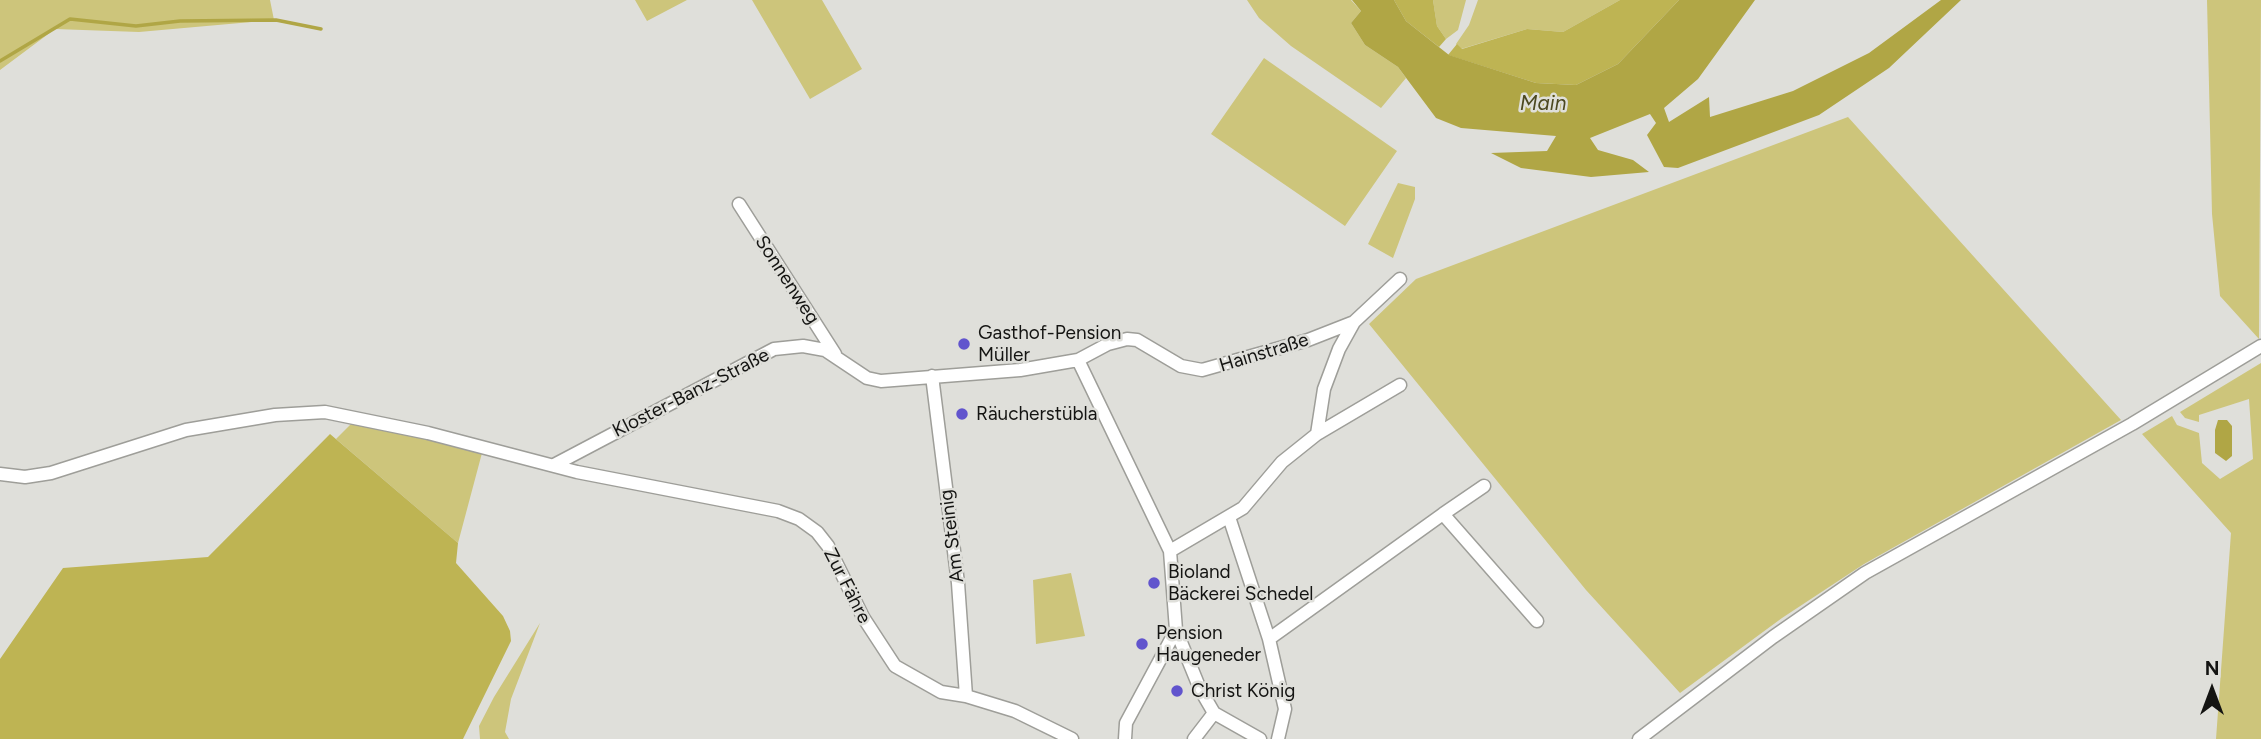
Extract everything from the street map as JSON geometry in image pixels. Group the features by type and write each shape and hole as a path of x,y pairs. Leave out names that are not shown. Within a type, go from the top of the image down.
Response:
{"street":[{"name":"Sonnenweg","path":"739,204 835,355"},
{"name":"Hainstraße","path":"1077,360 1108,344 1127,339 1137,341 1181,366 1202,370 1308,341 1354,322 1400,278"},
{"path":"1317,434 1324,389 1339,349 1354,322"},
{"name":"Kloster-Banz-Straße","path":"554,465 774,349 803,346 835,355 872,380 1020,370 1077,360"},
{"path":"1644,736 1773,637 1866,573 2133,424 2261,346"},
{"path":"1077,360 1170,551 1176,631 1191,670 1214,713 1259,739"},
{"name":"Am Steinig","path":"932,376 958,583 966,696"},
{"path":"1170,551 1229,517 1250,501 1282,462 1317,434 1400,385"},
{"name":"Zur Fähre","path":"0,474 25,477 51,473 187,430 275,415 331,413 554,465 778,511 799,519 817,532 828,546 863,617 895,666 942,692 966,696 1027,716 1072,739"},
{"path":"1269,639 1484,486"},
{"path":"1443,514 1537,621"},
{"path":"1229,517 1269,639 1285,709 1278,739"},
{"path":"1125,739 1126,723 1176,631"},
{"path":"1194,739 1214,713"}],"shaded area":[{"path":"0,0 270,0 274,20 139,32 55,29 0,70"},
{"path":"635,0 687,0 647,21"},
{"path":"752,0 822,0 862,69 810,99"},
{"path":"1247,0 1351,0 1361,11 1351,23 1365,45 1398,67 1406,78 1381,108 1291,46 1259,18"},
{"path":"1394,0 1433,0 1437,26 1446,39 1439,47 1406,21"},
{"path":"1433,0 1466,0 1458,30 1446,39 1437,26"},
{"path":"1478,0 1620,0 1563,32 1527,29 1461,49 1456,44 1469,25"},
{"path":"1620,0 1679,0 1618,64 1576,85 1536,83 1448,55 1457,44 1462,49 1527,29 1563,32"},
{"path":"2207,0 2261,0 2259,339 2220,296 2212,214"},
{"path":"1264,58 1397,151 1345,226 1211,134"},
{"path":"1848,117 2121,420 1864,564 1782,618 1680,693 1586,590 1369,324 1416,279"},
{"path":"1398,183 1415,187 1415,199 1393,258 1368,244"},
{"path":"2261,363 2261,739 2216,739 2231,533 2142,434 2172,416 2177,425 2199,433 2202,463 2220,479 2253,459 2249,399 2199,415 2199,422 2185,418 2180,412"},
{"path":"354,421 482,453 458,543 336,439"},
{"path":"330,434 458,543 456,563 503,616 510,631 511,641 463,739 0,739 0,659 63,568 208,557"},
{"path":"1071,573 1085,636 1036,644 1033,580"},
{"path":"540,623 511,699 505,732 509,739 480,739 479,726 494,697"}],"water":[{"name":"Main","path":"1352,0 1394,0 1406,21 1449,55 1536,83 1576,85 1618,64 1679,0 1755,0 1698,79 1664,108 1669,122 1709,97 1710,117 1793,91 1869,53 1941,0 1961,0 1889,68 1819,115 1678,168 1664,167 1647,135 1656,123 1650,114 1590,138 1598,150 1633,160 1649,172 1591,177 1521,168 1491,153 1547,151 1556,136 1461,128 1436,118 1398,67 1365,45 1351,23 1361,11"},
{"path":"2218,420 2227,420 2232,426 2232,456 2226,461 2215,453"}],"waterway":[{"path":"0,61 70,19 136,26 180,21 276,20 321,29"}],"place":[{"name":"Gasthof-Pension Müller","path":"964,344"},
{"name":"Räucherstübla","path":"962,414"},
{"name":"Bioland Bäckerei Schedel","path":"1154,583"},
{"name":"Pension Haugeneder","path":"1142,644"},
{"name":"Christ König","path":"1177,691"}]}
